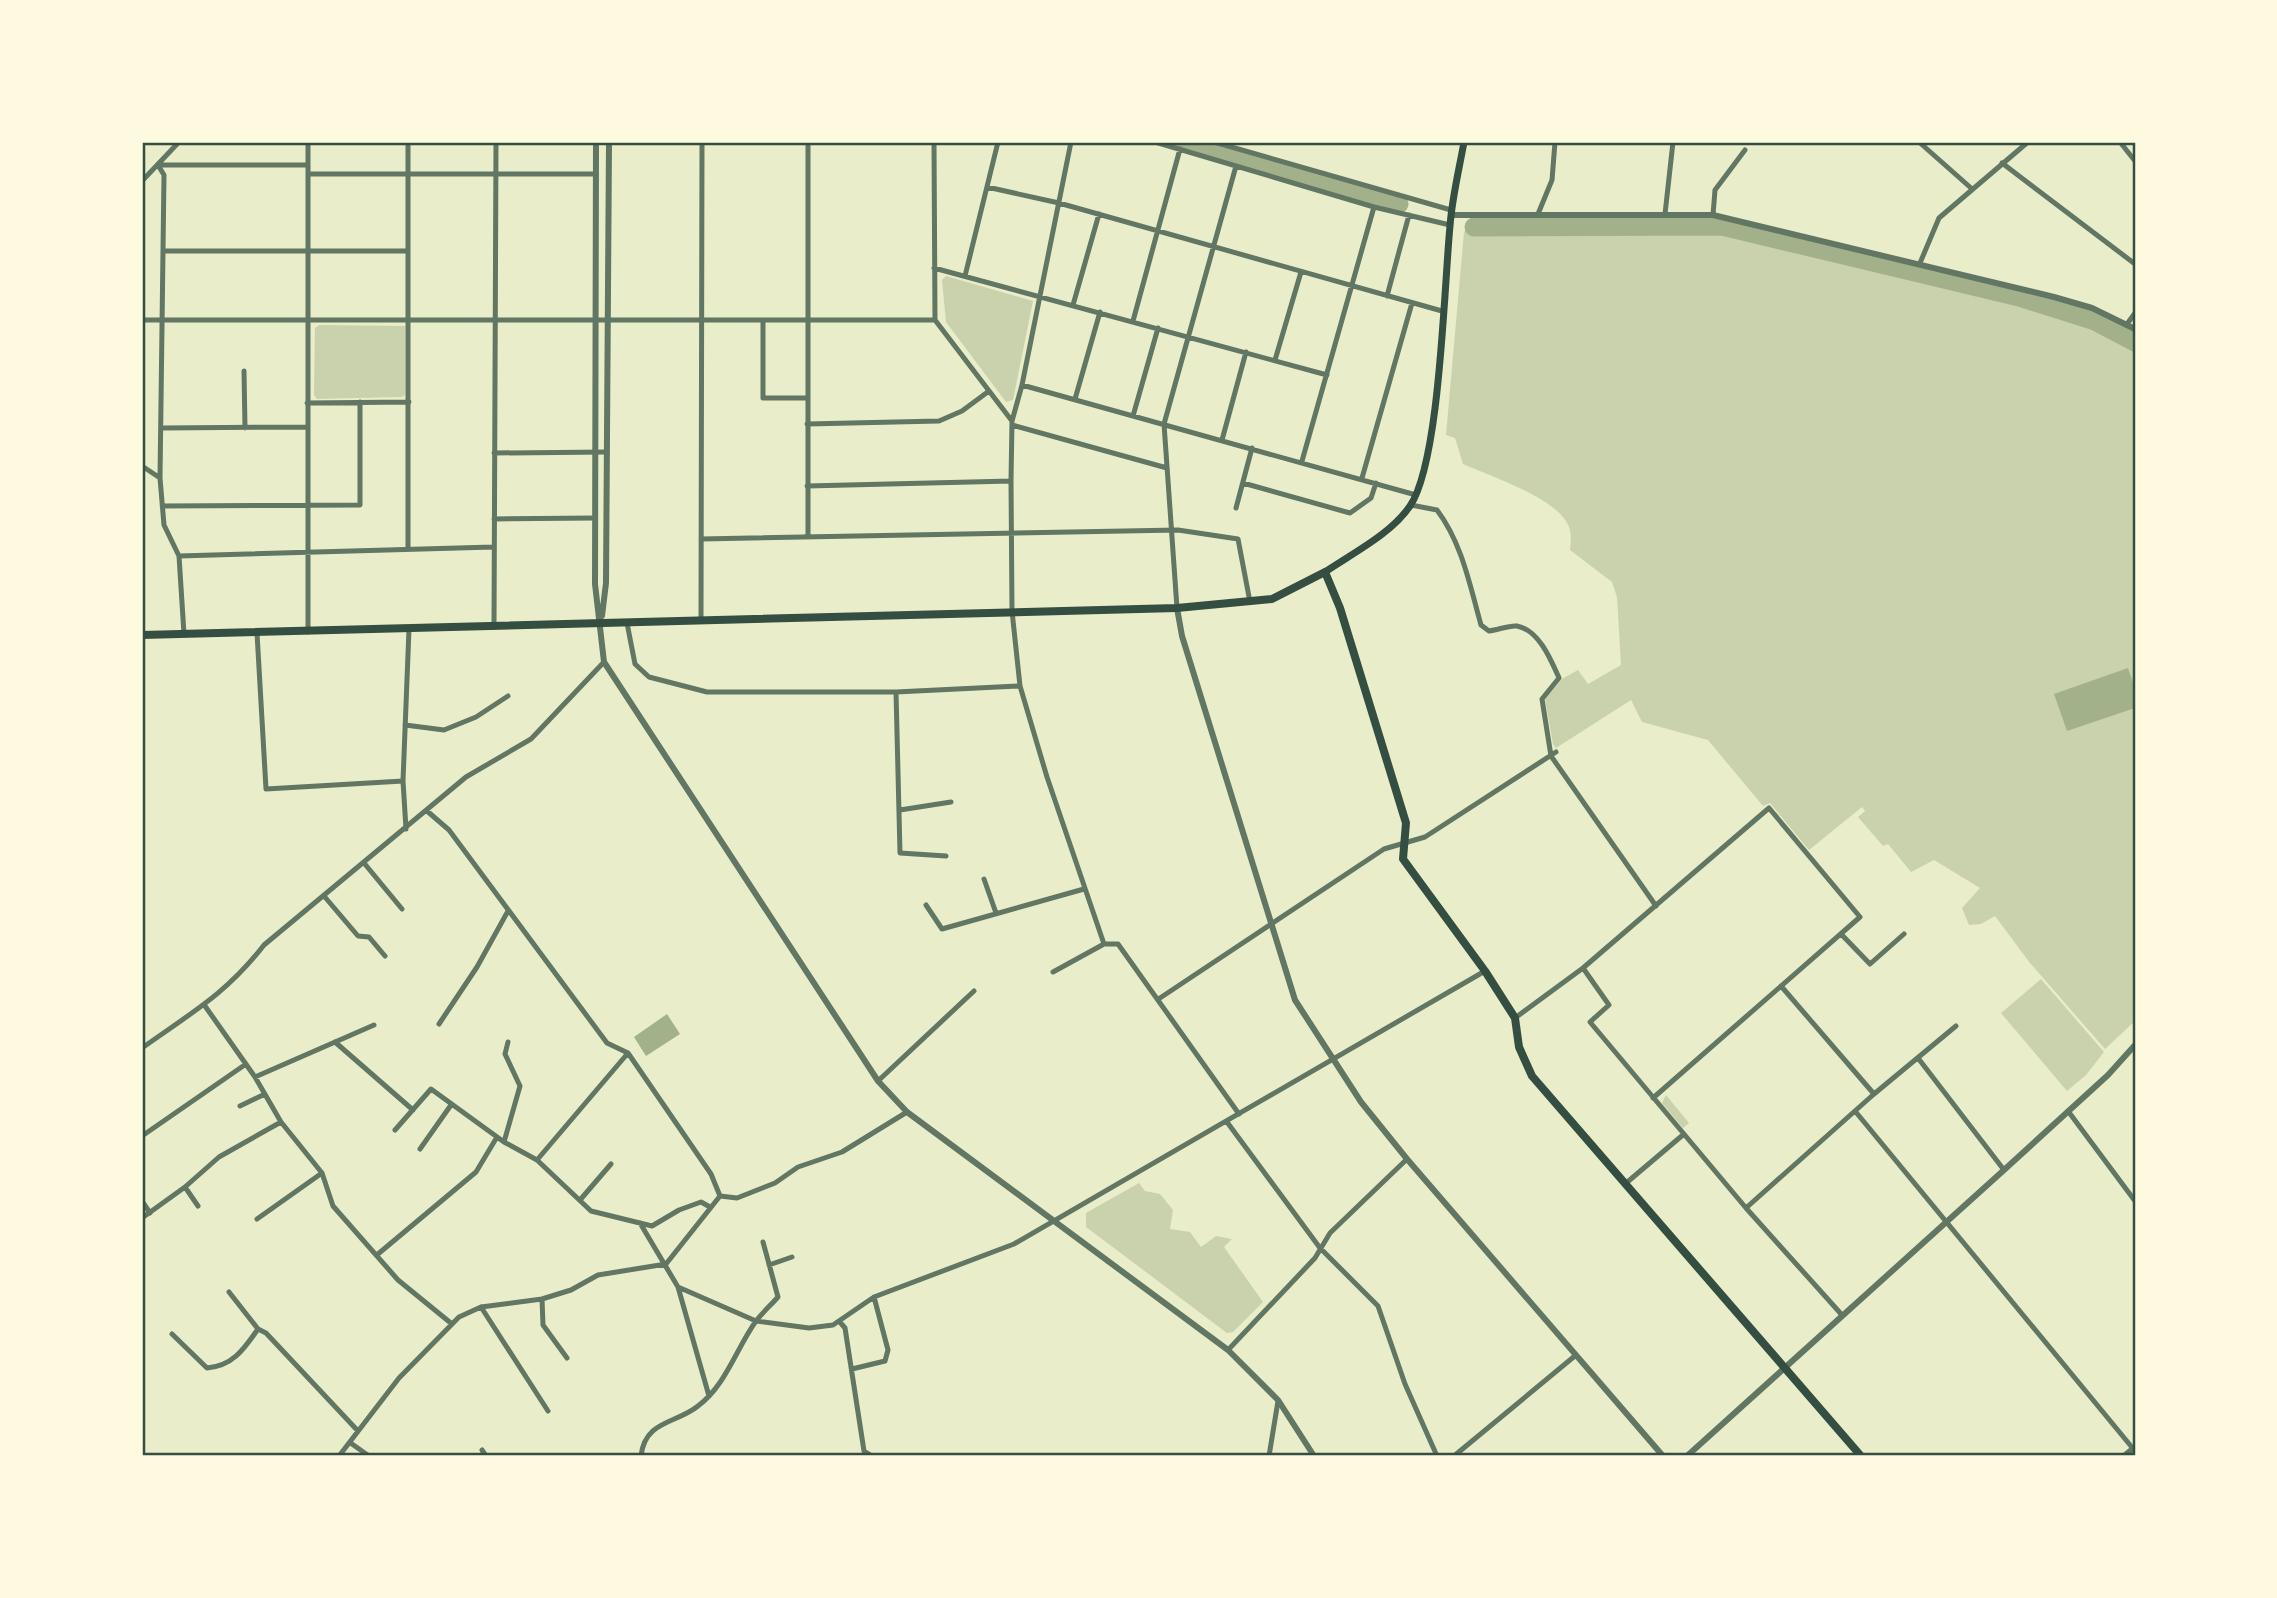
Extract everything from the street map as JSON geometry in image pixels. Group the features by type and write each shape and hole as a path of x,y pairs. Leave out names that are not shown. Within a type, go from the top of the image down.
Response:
{"highway":[{"path":"142,635 1177,608 1250,602 1287,594 1325,572 1340,608 1406,823 1403,859 1485,971 1515,1018 1519,1047 1532,1076 1861,1456"}],"main road":[{"path":"1325,572 1399,520 1416,495 1424,469 1431,426 1451,213 1464,142"}],"street":[{"path":"142,181 179,142"},
{"path":"308,142 308,632"},
{"path":"408,142 408,548"},
{"path":"494,627 493,320 496,142"},
{"path":"596,142 595,584 604,662 878,1081 906,1112 1228,1350 1278,1400 1314,1456"},
{"path":"601,624 606,583 609,142"},
{"path":"701,620 702,142"},
{"path":"808,142 808,537"},
{"path":"934,142 934,320 1012,423 1167,468"},
{"path":"965,276 998,142"},
{"path":"1071,142 1023,385 1012,423 1012,611 1020,686 1104,944"},
{"path":"1155,142 1374,206 1450,225"},
{"path":"1214,142 1451,213 1713,215 1920,263 2092,308 2135,329"},
{"path":"1240,149 1242,142"},
{"path":"1538,214 1552,180 1555,142"},
{"path":"1665,214 1671,142"},
{"path":"1919,142 1971,188"},
{"path":"1920,263 1939,218 2028,142"},
{"path":"2120,142 2135,161"},
{"path":"1133,321 1180,149"},
{"path":"1713,215 1715,190 1745,150"},
{"path":"2002,163 2135,264"},
{"path":"158,165 308,165"},
{"path":"158,165 164,176 160,478 164,524 179,556 184,634"},
{"path":"1236,166 1164,424 1171,530 1182,636 1296,1000 1333,1062 1407,1159 1663,1456"},
{"path":"309,174 596,174"},
{"path":"987,187 1059,203 1442,311"},
{"path":"1302,461 1374,206"},
{"path":"1073,305 1099,214"},
{"path":"1387,296 1409,215"},
{"path":"164,251 408,251"},
{"path":"934,268 1327,375"},
{"path":"1275,360 1300,272"},
{"path":"1362,478 1412,303"},
{"path":"1074,399 1100,312"},
{"path":"2127,324 2135,313"},
{"path":"142,320 934,320"},
{"path":"762,321 763,398 807,398"},
{"path":"1133,416 1158,328"},
{"path":"1222,440 1246,352"},
{"path":"244,371 245,428"},
{"path":"1023,385 1416,495"},
{"path":"807,424 939,421 962,411 989,391"},
{"path":"162,506 360,505 360,402"},
{"path":"307,403 409,402"},
{"path":"162,428 307,427"},
{"path":"1236,508 1252,448"},
{"path":"494,453 607,452"},
{"path":"142,466 160,478"},
{"path":"807,486 1012,481"},
{"path":"1243,483 1350,513 1371,498 1376,482"},
{"path":"1411,505 1437,510 1458,548 1481,625 1489,631 1518,626 1531,633 1559,678 1542,699 1554,754 1656,906"},
{"path":"494,519 595,518"},
{"path":"701,539 1171,530 1238,539 1250,602"},
{"path":"179,556 493,547"},
{"path":"627,623 635,664 649,677 707,692 896,692 1020,686"},
{"path":"406,829 403,781 408,629"},
{"path":"257,633 266,789 403,781"},
{"path":"142,1048 205,1006 239,978 264,946 428,811 466,776 531,738 604,662"},
{"path":"896,692 900,853 946,856"},
{"path":"405,725 444,730 476,717 508,696"},
{"path":"1160,998 1384,849 1425,837 1554,754"},
{"path":"900,810 951,802"},
{"path":"1515,1018 1583,968 1769,808 1860,917 1654,1098"},
{"path":"428,811 449,831 607,1043 628,1054 711,1174 720,1196"},
{"path":"364,863 402,909"},
{"path":"984,879 996,914"},
{"path":"926,905 942,929 1084,889"},
{"path":"324,896 358,936 369,937 385,956"},
{"path":"439,1024 477,967 508,911"},
{"path":"1841,934 1870,964 1904,934"},
{"path":"1053,972 1104,944 1118,944 1160,998 1239,1114"},
{"path":"1583,968 1609,1005 1590,1022 1746,1208 1842,1315"},
{"path":"678,1287 756,1321 808,1328 839,1321 861,1303 874,1297 1014,1244 1055,1222 1485,971"},
{"path":"1781,986 1874,1094"},
{"path":"878,1081 974,991"},
{"path":"205,1006 255,1077 281,1122 322,1173 333,1206 378,1254 398,1280 452,1324"},
{"path":"255,1077 374,1025"},
{"path":"1746,1208 1874,1094 1956,1026"},
{"path":"335,1042 413,1110"},
{"path":"504,1142 520,1086 505,1054 508,1042"},
{"path":"1687,1456 1783,1366 2004,1170 2135,1045"},
{"path":"537,1160 628,1054"},
{"path":"1918,1058 2004,1170"},
{"path":"142,1136 246,1064"},
{"path":"395,1130 432,1089 504,1142 537,1160 591,1211 652,1226 678,1210 701,1202 710,1207"},
{"path":"240,1106 265,1094"},
{"path":"420,1149 451,1105"},
{"path":"1855,1111 2135,1449 2124,1456"},
{"path":"2068,1111 2134,1196"},
{"path":"720,1196 737,1198 775,1183 798,1167 842,1152 906,1112"},
{"path":"142,1218 185,1187 219,1157 281,1122"},
{"path":"1227,1122 1320,1248 1378,1306 1405,1384 1437,1456"},
{"path":"1625,1184 1684,1134"},
{"path":"378,1254 476,1172 497,1137"},
{"path":"1228,1350 1315,1258 1331,1233 1407,1159"},
{"path":"580,1200 611,1164"},
{"path":"257,1219 322,1173"},
{"path":"185,1187 198,1206"},
{"path":"340,1456 352,1444 358,1431 399,1378 435,1345 452,1324 481,1307 542,1299 570,1290 598,1275 666,1264 720,1196"},
{"path":"142,1201 150,1213"},
{"path":"640,1223 678,1287 709,1396"},
{"path":"641,1456 643,1442 663,1422 697,1408 709,1396 756,1321 778,1297 763,1242"},
{"path":"769,1265 792,1256"},
{"path":"229,1292 258,1329 266,1333 358,1431"},
{"path":"852,1369 885,1361 888,1350 874,1297"},
{"path":"542,1299 543,1325 567,1358"},
{"path":"481,1307 548,1411"},
{"path":"839,1321 845,1328 864,1451 872,1456"},
{"path":"172,1334 206,1368 220,1367 240,1354 258,1329"},
{"path":"1454,1456 1576,1355"},
{"path":"1269,1456 1278,1400"},
{"path":"352,1444 369,1456"}],"shaded area":[{"path":"1546,222 1722,222 2017,293 2082,313 2135,339 2135,1021 2105,1049 2030,963 1995,916 1981,924 1969,925 1962,908 1980,888 1934,860 1911,872 1888,844 1883,846 1858,817 1865,811 1862,807 1809,850 1770,803 1763,806 1708,740 1642,722 1631,700 1556,748 1553,744 1545,699 1562,679 1578,670 1588,684 1621,665 1617,597 1612,582 1570,550 1570,529 1560,514 1520,488 1463,464 1455,438 1446,435 1464,232 1469,226 1542,227"},
{"path":"946,276 1033,301 1013,400 1006,402 946,322 942,280"},
{"path":"319,325 405,326 405,395 317,399 314,395 315,328"},
{"path":"2128,668 2135,688 2135,708 2067,731 2054,694"},
{"path":"2041,979 2104,1052 2086,1075 2067,1091 2001,1013"},
{"path":"667,1014 680,1034 646,1056 634,1037"},
{"path":"1666,1095 1689,1123 1683,1128 1662,1103"},
{"path":"1139,1183 1145,1191 1160,1194 1173,1210 1170,1229 1190,1232 1201,1247 1216,1236 1232,1239 1224,1247 1263,1302 1233,1332 1227,1333 1086,1227 1086,1213"}],"waterway":[{"path":"1183,142 1399,204"},
{"path":"1474,227 1722,226 2019,297 2095,321 2135,342"}]}
